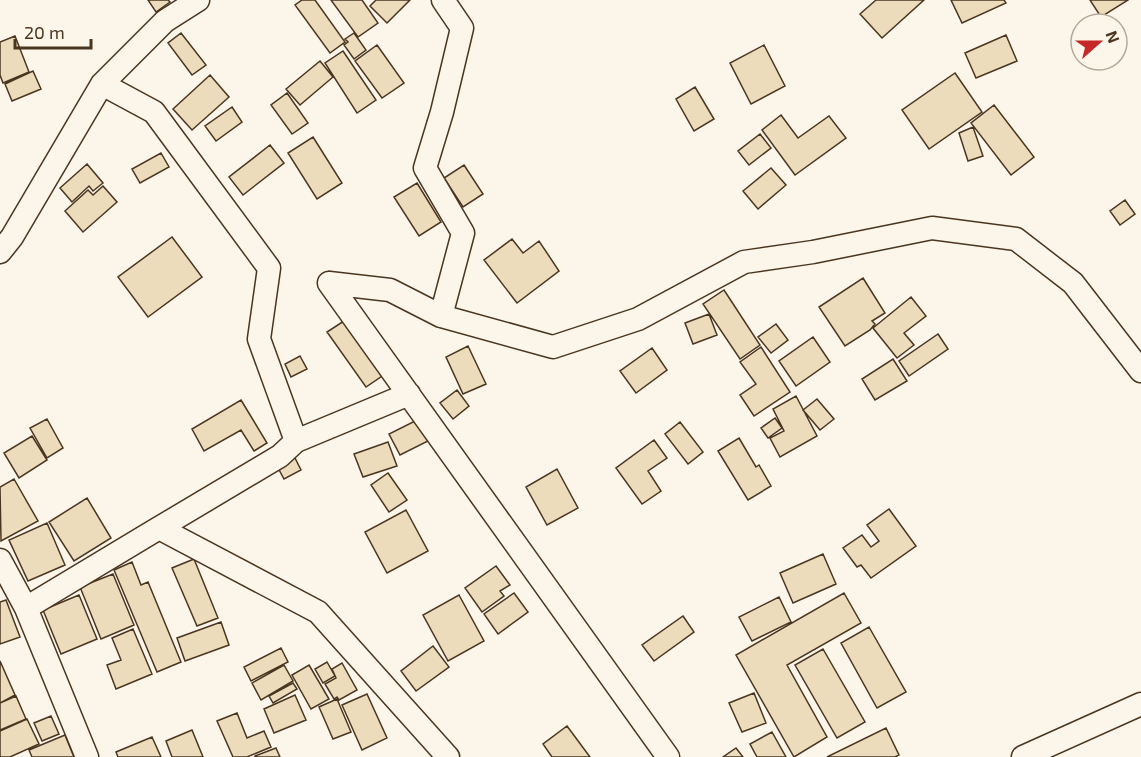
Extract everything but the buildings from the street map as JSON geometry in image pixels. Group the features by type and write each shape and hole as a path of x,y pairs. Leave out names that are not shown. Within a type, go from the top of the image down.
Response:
{"street":[{"path":"0,252 12,237 102,84 165,21 198,0"},
{"path":"441,316 463,234 425,168 442,112 462,28 443,0"},
{"path":"102,84 154,112 269,268 259,339 296,441"},
{"path":"668,757 329,283 390,290 441,316 553,347 638,319 744,262 813,252 932,228 1016,238 1073,283 1141,371"},
{"path":"26,608 280,456 296,441 409,394"},
{"path":"159,528 318,612 448,757"},
{"path":"0,560 26,608 87,757"},
{"path":"1023,757 1141,704"}]}
